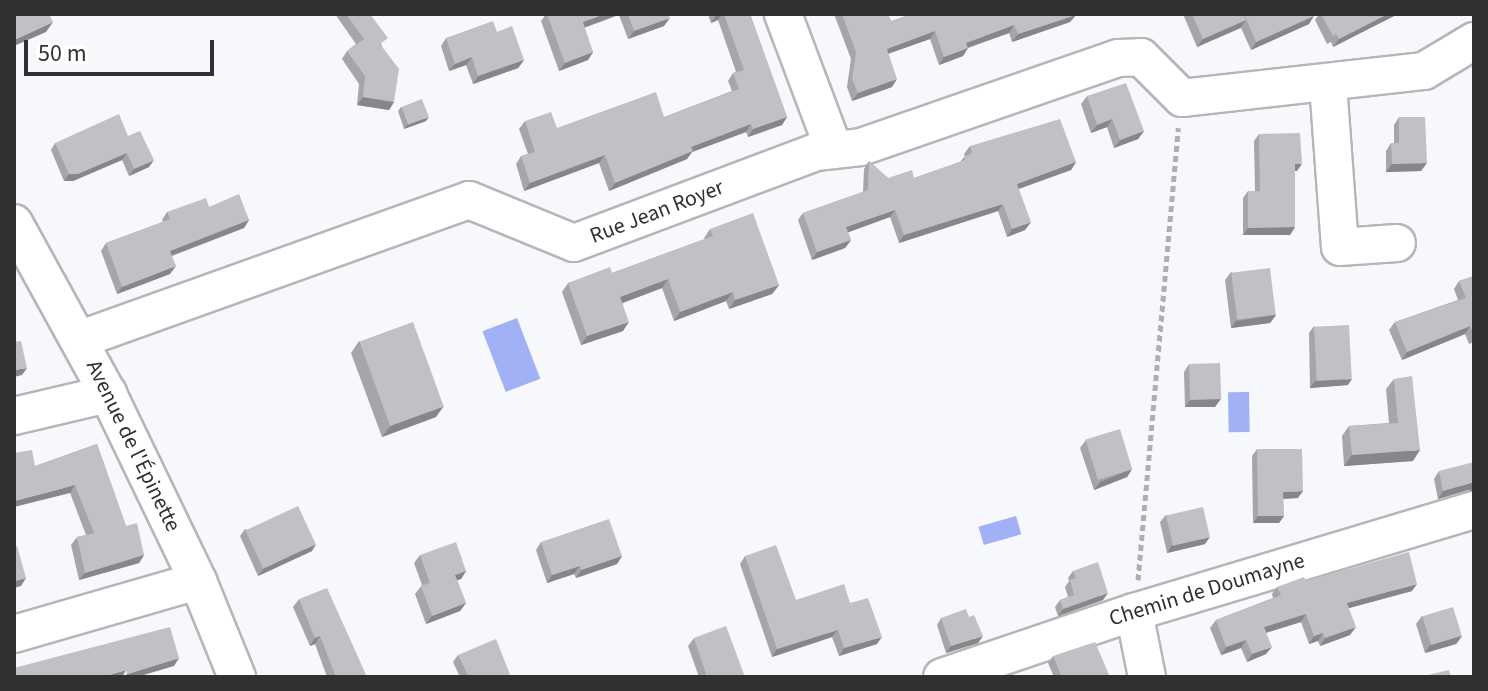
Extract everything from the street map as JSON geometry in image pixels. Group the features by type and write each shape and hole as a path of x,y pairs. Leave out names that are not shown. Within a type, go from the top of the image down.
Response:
{"street":[{"path":"783,14 834,150"},
{"path":"1182,98 1424,71 1474,41"},
{"name":"Rue Jean Royer","path":"81,339 469,200 574,243 816,152 861,147 1118,58 1141,57 1182,98"},
{"path":"1328,84 1340,247 1397,243"},
{"name":"Avenue de l'Épinette","path":"14,223 81,339 198,581 237,677"},
{"path":"14,416 108,394"},
{"name":"Chemin de Doumayne","path":"942,677 1134,612 1474,510"},
{"path":"14,634 198,581"},
{"path":"1134,612 1147,677"}],"path":[{"path":"1134,612 1182,98"}],"water":[{"path":"517,318 540,379 506,392 482,331"},
{"path":"1228,392 1249,392 1250,432 1229,432"},
{"path":"1016,516 1021,534 984,545 979,527"}],"building":[{"path":"14,14 49,14 53,22 14,40"},
{"path":"346,14 370,14 388,38 380,44 399,69 394,102 363,97 365,76 347,51 364,39"},
{"path":"547,14 605,14 583,22 593,52 565,63"},
{"path":"628,14 668,14 670,18 634,31"},
{"path":"724,14 750,14 787,117 753,129 751,124 691,147 693,151 615,183 605,155 530,183 521,156 535,152 525,121 551,112 557,128 656,92 664,117 739,89 733,73 744,70"},
{"path":"842,14 888,14 891,21 911,14 1076,15 1018,34 1014,25 966,43 968,48 944,57 935,31 887,49 897,79 858,93 852,79 856,52"},
{"path":"1192,14 1243,14 1246,20 1203,39"},
{"path":"1244,14 1314,14 1314,16 1256,42"},
{"path":"1321,14 1388,14 1339,39 1336,34 1333,36"},
{"path":"493,21 497,32 512,26 524,60 478,76 472,57 455,64 446,38"},
{"path":"1126,83 1144,131 1120,140 1112,119 1097,125 1087,96"},
{"path":"422,99 429,117 408,125 401,107"},
{"path":"119,114 128,136 140,131 154,160 134,169 127,153 78,174 69,174 55,143"},
{"path":"1399,117 1425,117 1427,163 1392,164 1391,143 1399,143"},
{"path":"1060,119 1076,162 1017,184 1031,222 1012,229 1003,204 904,235 895,210 846,227 851,240 817,252 803,213 868,190 869,161 888,178 912,170 914,178 965,160 964,157 972,153 970,146"},
{"path":"1300,133 1302,164 1295,164 1295,227 1248,228 1248,191 1260,191 1259,134"},
{"path":"239,194 249,220 170,251 176,266 122,287 106,243 170,219 167,212 206,198 209,207"},
{"path":"753,213 779,285 735,300 733,292 680,312 668,279 620,297 629,322 587,336 568,283 610,267 612,273 713,236 710,229"},
{"path":"1270,268 1276,315 1237,319 1231,273"},
{"path":"1474,276 1474,336 1470,326 1407,352 1395,322 1466,298 1459,281"},
{"path":"413,322 444,407 390,426 359,341"},
{"path":"1349,325 1352,379 1317,381 1314,327"},
{"path":"21,341 27,368 14,370 14,342"},
{"path":"1220,363 1221,399 1190,400 1189,364"},
{"path":"1412,376 1420,450 1352,455 1349,426 1398,423 1394,379"},
{"path":"1120,429 1132,469 1098,480 1086,440"},
{"path":"97,444 126,526 137,523 144,555 85,573 77,537 94,533 75,485 14,501 14,453 32,450 35,466"},
{"path":"1257,449 1302,449 1303,491 1283,492 1284,516 1258,516"},
{"path":"1474,462 1474,482 1443,491 1439,471"},
{"path":"298,506 316,544 263,569 245,531"},
{"path":"1203,507 1210,537 1173,546 1166,516"},
{"path":"609,519 622,556 581,570 580,566 552,575 541,542"},
{"path":"456,542 466,571 455,575 466,603 432,616 421,586 430,583 420,555"},
{"path":"776,545 796,600 844,584 850,603 868,598 882,637 844,648 838,630 777,649 745,556"},
{"path":"17,546 26,578 14,581 14,547"},
{"path":"1409,552 1417,584 1347,603 1356,627 1325,638 1323,633 1314,636 1306,614 1264,627 1272,647 1252,654 1246,640 1226,647 1216,620 1281,595 1277,587 1304,577 1306,581"},
{"path":"1098,562 1108,593 1063,609 1060,600 1074,595 1070,580 1076,578 1073,571"},
{"path":"327,588 367,677 336,677 320,636 315,638 299,599"},
{"path":"1453,607 1462,636 1431,645 1422,616"},
{"path":"966,609 969,617 974,615 983,636 951,646 941,618"},
{"path":"726,626 745,677 707,677 694,638"},
{"path":"170,627 179,658 127,674 126,670 102,677 14,677 14,668"},
{"path":"496,639 511,677 469,677 458,655"},
{"path":"1095,642 1110,677 1062,677 1053,656"},
{"path":"1449,670 1451,677 1420,677"}]}
